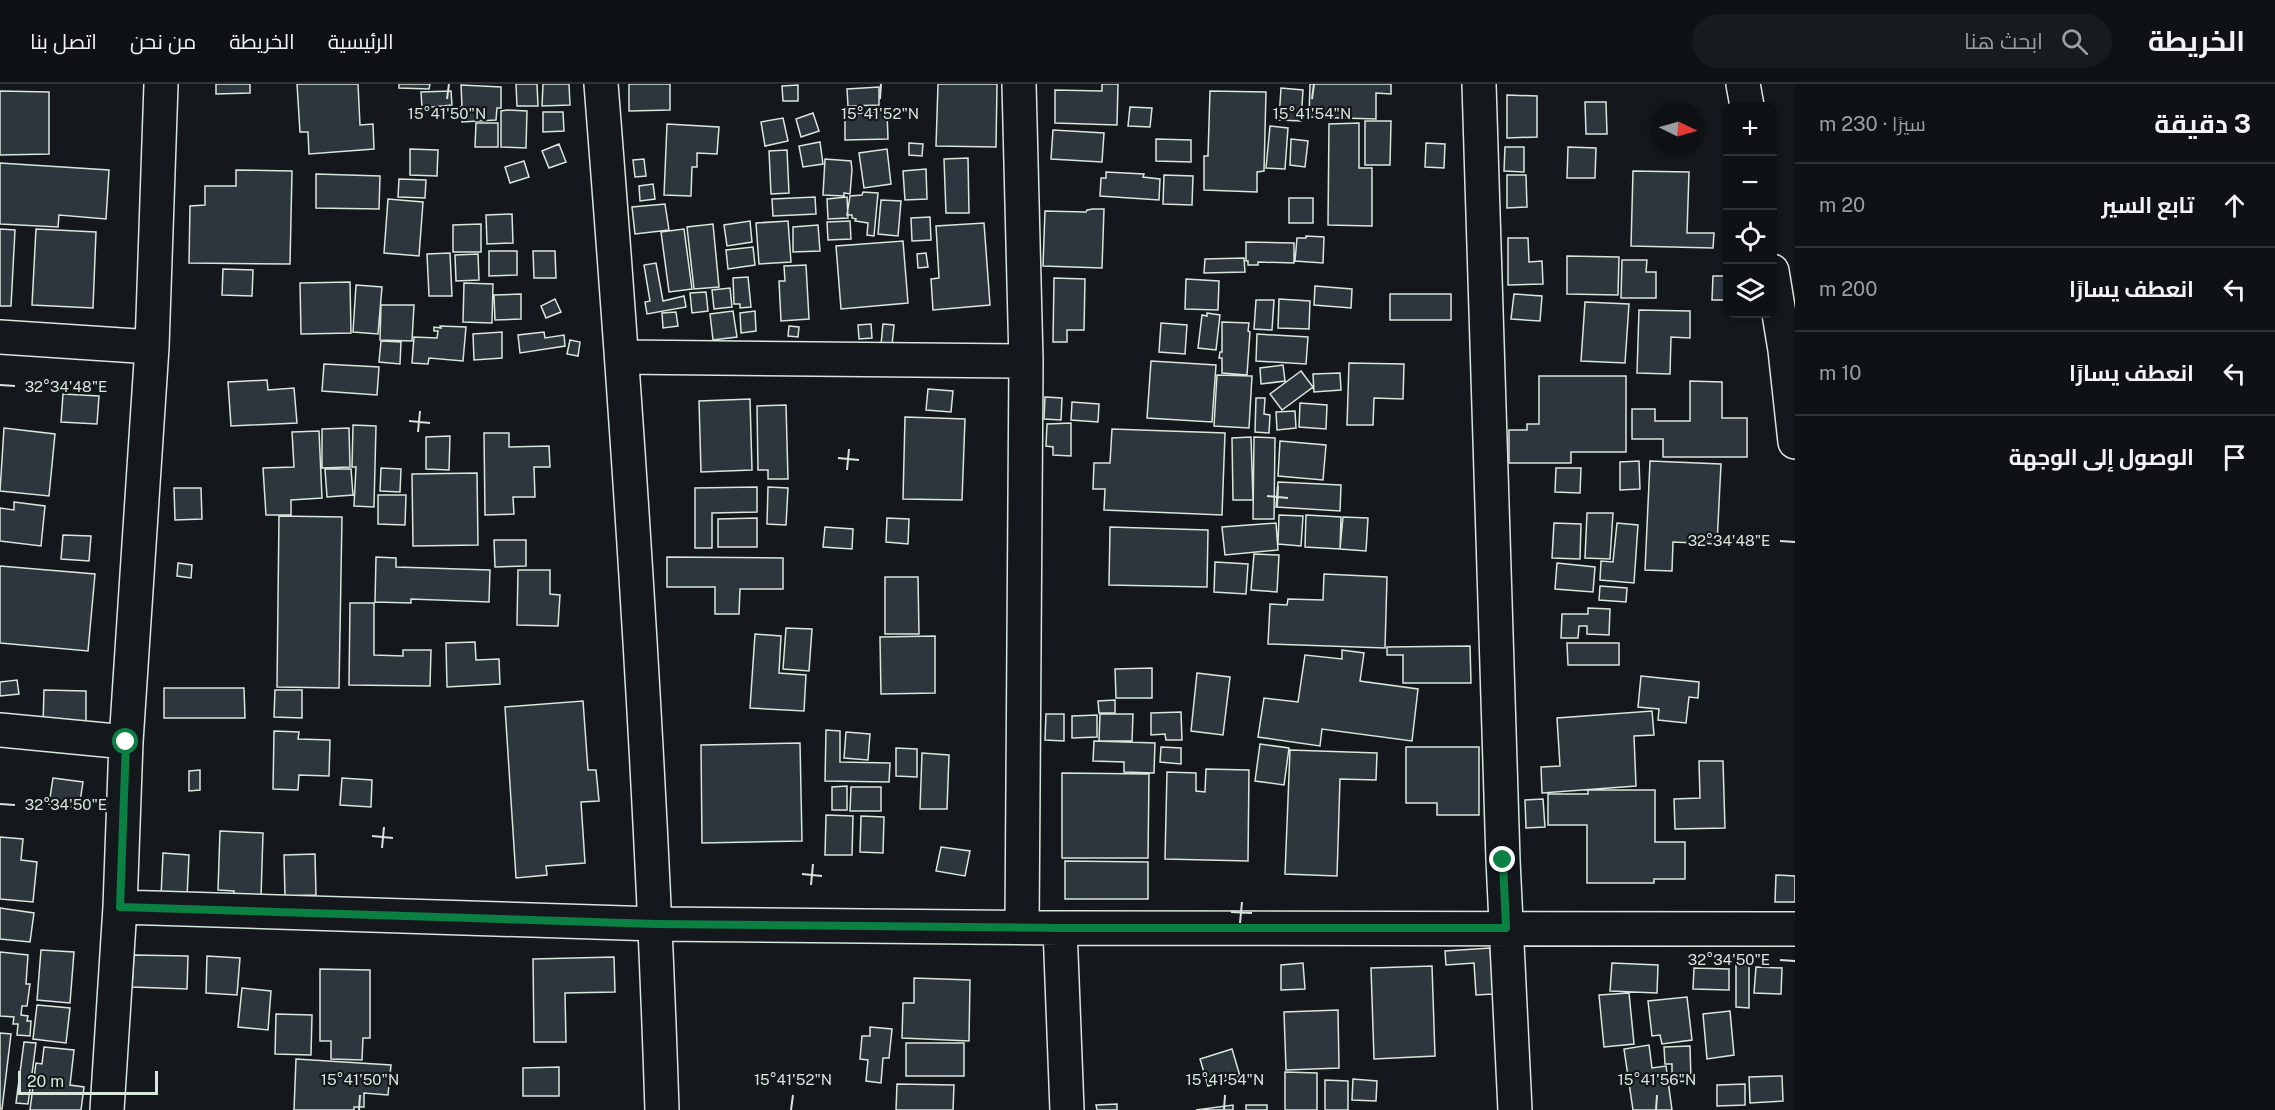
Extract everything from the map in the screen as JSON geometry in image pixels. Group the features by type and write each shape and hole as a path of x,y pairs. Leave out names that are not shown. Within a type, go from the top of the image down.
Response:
{"street":[{"path":"107,1110 120,907 126,742 152,347 161,84"},
{"path":"601,84 622,357 656,924 662,1110"},
{"path":"1019,84 1026,361 1022,927"},
{"path":"1479,84 1506,928 1515,1110"},
{"path":"1743,84 1746,102"},
{"path":"1777,290 1790,351 1795,442"},
{"path":"0,337 152,347"},
{"path":"622,357 1026,361"},
{"path":"0,730 126,742"},
{"path":"120,907 656,924 1060,928 1795,929"},
{"path":"1060,928 1066,1110"}],"building":[{"path":"216,84 250,84 250,93 216,94"},
{"path":"297,84 358,84 360,125 373,124 374,149 309,154 308,132 300,132"},
{"path":"399,84 430,84 429,89 399,88"},
{"path":"516,84 537,84 538,106 517,106"},
{"path":"543,84 569,84 570,105 542,106"},
{"path":"629,84 670,84 670,110 629,111"},
{"path":"938,84 997,84 996,147 936,146"},
{"path":"1102,84 1118,84 1117,125 1055,123 1055,90 1102,91"},
{"path":"1310,84 1391,84 1391,94 1376,93 1376,119 1309,117"},
{"path":"461,85 501,87 501,108 497,108 496,120 462,122 462,113 455,113 458,107 462,107"},
{"path":"798,85 798,101 783,101 782,86"},
{"path":"879,87 879,105 848,106 847,89"},
{"path":"1281,88 1303,90 1301,121 1279,120"},
{"path":"0,91 49,92 49,154 0,155"},
{"path":"451,91 452,105 422,108 421,92"},
{"path":"1210,91 1266,92 1264,171 1257,172 1257,192 1204,190 1204,156 1208,156"},
{"path":"1507,95 1537,96 1537,137 1507,138"},
{"path":"1585,102 1606,102 1607,134 1586,134"},
{"path":"1130,107 1152,108 1150,127 1128,126"},
{"path":"501,111 527,111 526,148 501,147"},
{"path":"543,112 563,112 564,131 543,132"},
{"path":"887,112 888,139 845,140 845,114"},
{"path":"813,113 819,131 801,137 796,119"},
{"path":"783,118 788,141 765,146 761,122"},
{"path":"1365,121 1391,121 1390,165 1365,165"},
{"path":"476,123 498,123 498,147 475,147"},
{"path":"1359,123 1359,168 1372,168 1372,226 1328,225 1329,124"},
{"path":"667,124 719,127 717,154 697,153 697,167 692,167 691,196 664,195"},
{"path":"1270,126 1288,128 1285,169 1266,168"},
{"path":"1053,130 1104,133 1102,162 1051,159"},
{"path":"1156,139 1191,140 1191,162 1156,161"},
{"path":"1291,139 1308,141 1305,167 1290,165"},
{"path":"820,142 823,164 803,167 799,146"},
{"path":"909,143 923,144 922,156 909,155"},
{"path":"1426,143 1445,144 1444,168 1425,167"},
{"path":"559,144 566,162 549,168 542,151"},
{"path":"1505,147 1524,147 1524,172 1504,171"},
{"path":"1568,147 1596,148 1595,178 1567,178"},
{"path":"410,149 438,150 437,176 410,175"},
{"path":"887,149 891,184 864,188 859,153"},
{"path":"787,150 789,193 771,194 769,151"},
{"path":"968,158 969,213 946,213 944,159"},
{"path":"644,159 646,176 635,177 633,160"},
{"path":"825,159 851,161 850,194 823,195"},
{"path":"524,161 529,177 510,183 505,167"},
{"path":"0,163 109,170 106,219 59,215 58,227 0,224"},
{"path":"926,169 927,199 905,200 903,171"},
{"path":"236,170 292,171 290,264 189,263 190,206 205,205 205,186 236,186"},
{"path":"1633,171 1689,172 1687,233 1714,233 1713,248 1631,246"},
{"path":"1106,172 1144,174 1143,177 1160,179 1159,200 1100,196 1101,178 1106,178"},
{"path":"316,174 380,176 379,209 316,208"},
{"path":"1164,175 1193,176 1192,205 1163,204"},
{"path":"1507,175 1526,175 1527,207 1507,208"},
{"path":"399,179 426,180 425,198 398,197"},
{"path":"653,184 655,199 640,201 639,186"},
{"path":"863,192 878,193 874,236 867,235 868,223 855,221 852,215 847,215 850,196 862,195"},
{"path":"815,197 816,214 773,216 772,199"},
{"path":"847,197 848,218 828,219 827,199"},
{"path":"1289,198 1313,198 1313,223 1289,223"},
{"path":"388,199 423,202 419,256 384,253"},
{"path":"881,200 901,201 898,236 878,234"},
{"path":"665,204 669,230 635,234 632,207"},
{"path":"1093,209 1104,209 1102,268 1043,266 1045,211 1086,212"},
{"path":"512,214 513,243 487,244 486,215"},
{"path":"930,217 931,240 912,241 911,218"},
{"path":"750,221 752,242 727,246 724,225"},
{"path":"788,221 791,262 759,264 756,223"},
{"path":"850,221 851,239 828,240 827,222"},
{"path":"984,223 990,305 933,310 931,279 939,278 936,226"},
{"path":"481,224 481,252 453,252 453,225"},
{"path":"713,224 719,287 694,289 687,227"},
{"path":"818,225 820,251 793,252 793,227"},
{"path":"0,229 15,230 11,306 0,306"},
{"path":"36,229 96,232 93,308 32,305"},
{"path":"684,229 692,289 669,292 661,232"},
{"path":"1306,236 1324,237 1323,263 1295,261 1297,238 1306,238"},
{"path":"1508,238 1528,238 1529,262 1542,261 1543,284 1508,285"},
{"path":"903,241 908,303 841,309 836,246"},
{"path":"1246,242 1294,243 1294,263 1258,262 1258,265 1248,265"},
{"path":"753,247 755,265 728,269 726,250"},
{"path":"489,251 517,251 517,275 489,276"},
{"path":"533,251 555,251 556,278 534,278"},
{"path":"450,253 452,296 429,296 427,254"},
{"path":"926,253 928,267 918,268 917,254"},
{"path":"478,254 479,280 456,281 455,255"},
{"path":"1567,256 1619,257 1618,295 1567,294"},
{"path":"1244,258 1245,272 1204,273 1205,259"},
{"path":"1622,260 1647,260 1646,272 1656,272 1656,298 1621,298"},
{"path":"656,263 663,301 684,296 686,307 647,314 645,302 650,301 644,265"},
{"path":"806,265 809,319 781,321 779,281 785,281 784,266"},
{"path":"223,269 253,270 252,296 222,295"},
{"path":"1713,276 1723,276 1723,300 1712,300"},
{"path":"748,277 751,307 740,308 740,304 734,304 733,278"},
{"path":"1054,278 1085,279 1084,330 1067,330 1067,342 1053,342"},
{"path":"1186,279 1219,281 1218,310 1185,309"},
{"path":"350,282 351,333 301,334 300,283"},
{"path":"464,283 493,284 492,323 463,322"},
{"path":"356,285 382,287 378,334 353,332"},
{"path":"1315,286 1352,289 1351,308 1314,305"},
{"path":"730,288 732,307 714,309 712,290"},
{"path":"706,292 708,311 692,313 690,293"},
{"path":"521,294 521,319 495,320 494,295"},
{"path":"1390,294 1451,294 1451,320 1390,320"},
{"path":"1514,294 1542,296 1540,321 1511,319"},
{"path":"555,299 561,312 546,318 541,306"},
{"path":"1279,299 1310,301 1309,329 1278,328"},
{"path":"1256,300 1274,300 1272,330 1254,329"},
{"path":"1585,302 1629,304 1625,363 1581,361"},
{"path":"381,305 414,305 412,341 380,340"},
{"path":"1639,310 1690,311 1690,338 1671,337 1670,374 1637,373"},
{"path":"733,311 737,337 713,340 710,314"},
{"path":"755,311 756,331 741,333 740,313"},
{"path":"676,312 678,326 663,328 662,313"},
{"path":"1207,313 1220,315 1216,350 1198,348 1202,315 1207,316"},
{"path":"1222,322 1249,323 1247,375 1222,373 1222,358 1219,358 1222,352"},
{"path":"1161,323 1187,325 1185,354 1159,352"},
{"path":"871,324 872,338 859,339 858,325"},
{"path":"883,324 894,325 892,345 881,345"},
{"path":"440,326 466,327 463,361 429,358 428,364 412,363 414,337 437,338 438,331 434,331 434,327 441,328"},
{"path":"789,326 799,327 798,337 788,336"},
{"path":"502,332 502,358 474,360 473,334"},
{"path":"544,332 545,338 564,335 565,346 520,353 518,335"},
{"path":"1257,334 1308,337 1306,364 1256,361"},
{"path":"570,340 580,342 578,356 567,354"},
{"path":"381,341 401,342 400,364 379,362"},
{"path":"1151,361 1216,365 1212,422 1147,418"},
{"path":"1349,363 1404,364 1403,399 1374,398 1373,425 1347,425"},
{"path":"324,364 379,367 377,395 322,391"},
{"path":"1283,365 1285,381 1261,384 1260,368"},
{"path":"1301,371 1313,387 1282,410 1270,394"},
{"path":"1340,373 1341,390 1314,392 1313,374"},
{"path":"1217,375 1252,376 1249,428 1214,426"},
{"path":"1539,376 1626,376 1626,452 1571,452 1571,463 1509,463 1509,430 1527,430 1527,424 1539,424"},
{"path":"267,380 268,390 294,388 297,423 231,426 228,382"},
{"path":"1690,381 1722,382 1722,418 1747,418 1747,457 1663,457 1663,439 1632,439 1632,409 1655,409 1655,421 1690,421"},
{"path":"928,389 953,391 951,412 926,410"},
{"path":"63,394 99,396 97,424 61,422"},
{"path":"1045,397 1062,398 1061,420 1044,419"},
{"path":"1256,398 1265,398 1264,414 1270,415 1269,433 1255,432"},
{"path":"750,399 752,470 701,472 699,401"},
{"path":"1072,402 1099,404 1098,422 1071,420"},
{"path":"1300,403 1327,405 1326,429 1299,427"},
{"path":"786,405 788,479 768,479 768,470 758,470 757,406"},
{"path":"1295,411 1296,428 1277,430 1276,412"},
{"path":"905,417 965,419 962,500 903,499"},
{"path":"1071,423 1071,456 1053,455 1053,447 1046,446 1047,424"},
{"path":"353,425 376,426 374,507 354,506 356,467 352,467"},
{"path":"4,428 55,434 49,496 0,491"},
{"path":"349,428 350,467 322,468 322,429"},
{"path":"1112,429 1225,433 1222,515 1104,510 1105,489 1093,489 1094,463 1110,463"},
{"path":"319,431 322,498 291,500 291,515 266,515 263,468 294,467 292,432"},
{"path":"484,433 509,433 509,447 549,446 550,467 534,467 535,497 513,497 514,514 485,515"},
{"path":"450,436 449,470 426,469 426,437"},
{"path":"1251,437 1253,500 1233,500 1232,438"},
{"path":"1254,437 1275,438 1274,519 1253,519"},
{"path":"1280,441 1326,445 1323,480 1278,476"},
{"path":"1639,461 1640,489 1620,490 1620,462"},
{"path":"1650,461 1721,464 1717,544 1673,542 1672,571 1645,570"},
{"path":"381,468 401,469 400,492 380,491"},
{"path":"1556,468 1581,468 1580,493 1555,492"},
{"path":"325,469 351,469 353,495 327,497"},
{"path":"477,473 478,545 413,546 412,474"},
{"path":"1278,482 1341,485 1340,511 1276,507"},
{"path":"757,487 757,512 712,513 712,548 695,548 695,488"},
{"path":"768,487 788,488 786,525 767,524"},
{"path":"174,488 201,488 202,519 175,520"},
{"path":"378,495 406,495 405,525 378,524"},
{"path":"14,502 45,506 41,546 0,541 0,508 14,510"},
{"path":"1587,513 1613,513 1610,559 1585,558"},
{"path":"1279,515 1303,516 1301,546 1278,544"},
{"path":"1306,515 1341,517 1340,549 1305,547"},
{"path":"279,516 342,517 339,688 277,687"},
{"path":"1343,517 1368,518 1366,551 1340,549"},
{"path":"757,518 757,547 718,547 718,519"},
{"path":"887,518 909,519 908,544 886,542"},
{"path":"1276,523 1278,550 1225,555 1222,527"},
{"path":"1554,523 1581,524 1580,559 1552,558"},
{"path":"1617,523 1638,525 1634,583 1600,580 1601,561 1613,562"},
{"path":"825,527 853,529 852,549 823,547"},
{"path":"1110,527 1208,530 1207,587 1109,585"},
{"path":"63,535 91,536 89,561 61,559"},
{"path":"494,540 526,540 526,566 495,567"},
{"path":"1254,554 1279,555 1277,592 1251,590"},
{"path":"376,557 396,558 396,567 490,570 489,602 411,599 411,603 375,602"},
{"path":"667,557 783,558 783,589 740,589 739,614 715,614 715,587 667,587"},
{"path":"1215,562 1248,564 1246,594 1214,592"},
{"path":"178,563 192,565 191,578 177,576"},
{"path":"1557,563 1595,567 1593,592 1555,589"},
{"path":"0,566 95,574 88,651 0,643"},
{"path":"518,570 550,570 550,594 560,595 558,626 517,625"},
{"path":"1324,574 1387,577 1385,648 1268,644 1270,604 1287,605 1288,599 1323,600"},
{"path":"885,577 918,577 919,634 885,634"},
{"path":"1600,586 1627,588 1626,602 1599,600"},
{"path":"350,603 374,603 374,655 403,656 403,650 431,650 430,686 349,685"},
{"path":"1588,608 1610,609 1609,635 1587,634 1587,626 1579,626 1578,638 1561,638 1562,614 1588,614"},
{"path":"786,628 812,629 809,671 783,669"},
{"path":"755,634 781,636 779,673 806,675 804,711 750,708"},
{"path":"935,636 935,693 881,694 880,637"},
{"path":"475,642 476,660 499,659 500,684 447,687 446,643"},
{"path":"1567,643 1619,643 1619,665 1568,665"},
{"path":"1470,646 1471,683 1403,683 1403,655 1387,655 1387,647"},
{"path":"1342,650 1364,653 1360,681 1418,689 1412,741 1322,729 1320,746 1258,737 1264,698 1298,702 1305,655 1342,659"},
{"path":"1152,668 1152,698 1116,698 1115,669"},
{"path":"1197,673 1230,677 1223,735 1191,731"},
{"path":"1641,676 1699,682 1698,698 1689,697 1686,723 1658,720 1659,709 1638,707"},
{"path":"17,680 19,694 0,696 0,682"},
{"path":"164,688 244,688 245,718 164,718"},
{"path":"44,690 86,691 86,726 43,725"},
{"path":"275,690 302,690 302,718 274,717"},
{"path":"1115,700 1115,713 1099,713 1098,701"},
{"path":"583,701 588,770 596,770 599,801 581,802 585,863 546,866 547,875 516,878 505,707"},
{"path":"1652,711 1654,735 1634,736 1636,786 1542,793 1541,767 1560,766 1557,718"},
{"path":"1181,712 1182,740 1166,740 1165,734 1151,735 1151,713"},
{"path":"1046,714 1064,714 1064,741 1045,740"},
{"path":"1100,714 1133,714 1132,741 1099,741"},
{"path":"1097,715 1097,737 1072,738 1072,716"},
{"path":"826,730 840,731 840,762 890,763 889,782 825,781"},
{"path":"274,731 299,732 298,739 330,740 329,776 299,775 298,790 273,789"},
{"path":"846,732 870,734 868,760 844,758"},
{"path":"1094,741 1155,743 1154,773 1124,772 1124,762 1093,761"},
{"path":"800,743 802,841 702,843 701,745"},
{"path":"1260,744 1289,748 1284,785 1255,781"},
{"path":"1161,747 1181,748 1181,764 1160,762"},
{"path":"1406,747 1479,747 1479,815 1437,815 1437,803 1406,803"},
{"path":"896,748 917,749 917,777 896,776"},
{"path":"1290,750 1377,753 1376,780 1340,779 1337,876 1285,874"},
{"path":"922,753 949,755 947,809 920,809"},
{"path":"1699,761 1723,761 1725,828 1675,829 1674,799 1700,798"},
{"path":"1206,769 1249,770 1248,861 1165,859 1167,772 1196,773 1196,791 1205,792"},
{"path":"200,770 200,790 189,791 189,771"},
{"path":"1062,773 1149,774 1148,858 1062,858"},
{"path":"53,778 83,782 79,808 49,804"},
{"path":"342,778 372,780 371,807 340,805"},
{"path":"847,786 847,810 832,810 832,787"},
{"path":"851,787 881,787 881,811 850,811"},
{"path":"1588,790 1655,790 1655,842 1685,842 1685,879 1654,879 1654,883 1587,883 1587,825 1548,825 1548,794 1588,794"},
{"path":"1543,799 1545,827 1526,828 1525,800"},
{"path":"826,815 853,816 852,855 825,855"},
{"path":"861,816 884,817 883,853 860,852"},
{"path":"220,831 263,833 261,897 234,896 234,891 218,890"},
{"path":"0,837 23,839 21,860 37,862 33,902 0,899"},
{"path":"941,847 970,851 965,876 936,871"},
{"path":"163,853 189,855 187,897 161,896"},
{"path":"315,854 316,895 285,896 284,855"},
{"path":"1065,861 1148,862 1148,899 1065,899"},
{"path":"1776,875 1795,876 1795,902 1775,902"},
{"path":"0,908 34,913 30,942 0,939"},
{"path":"1490,948 1493,994 1476,995 1474,963 1446,965 1445,951"},
{"path":"41,950 74,952 70,1003 37,1000"},
{"path":"0,952 28,955 26,984 30,984 27,1006 22,1006 21,1015 28,1016 27,1021 31,1021 30,1036 17,1035 18,1024 13,1024 14,1017 0,1016"},
{"path":"134,955 188,956 187,989 132,987"},
{"path":"207,956 240,958 237,995 206,993"},
{"path":"614,957 615,992 565,993 566,1042 534,1042 533,959"},
{"path":"1303,963 1305,989 1281,990 1281,965"},
{"path":"1612,963 1658,965 1657,993 1610,991"},
{"path":"1736,964 1749,965 1749,1008 1736,1007"},
{"path":"1432,966 1435,1056 1374,1059 1371,968"},
{"path":"1756,967 1782,968 1781,994 1754,993"},
{"path":"1694,968 1729,969 1729,990 1693,989"},
{"path":"320,969 370,970 370,1038 363,1038 362,1060 331,1059 331,1041 320,1041"},
{"path":"914,978 970,980 969,1041 902,1038 903,1003 914,1003"},
{"path":"242,988 271,991 268,1030 238,1027"},
{"path":"1629,993 1634,1044 1604,1047 1599,995"},
{"path":"1687,997 1692,1040 1662,1044 1660,1035 1652,1036 1648,1001"},
{"path":"37,1005 70,1008 66,1043 33,1039"},
{"path":"1338,1010 1339,1068 1286,1070 1284,1012"},
{"path":"1730,1011 1734,1055 1707,1059 1703,1014"},
{"path":"276,1014 312,1015 311,1055 275,1054"},
{"path":"870,1027 892,1029 889,1058 883,1058 881,1083 866,1081 868,1060 860,1059 862,1036 870,1036"},
{"path":"0,1033 11,1034 2,1109 0,1109"},
{"path":"24,1042 36,1043 28,1104 16,1103"},
{"path":"906,1043 964,1043 964,1076 906,1076"},
{"path":"1649,1045 1652,1068 1666,1066 1672,1110 1633,1110 1624,1049"},
{"path":"1690,1046 1691,1081 1672,1082 1672,1064 1665,1064 1664,1047"},
{"path":"44,1047 74,1050 70,1085 84,1087 81,1110 30,1110 36,1063 42,1064"},
{"path":"1232,1049 1240,1076 1208,1086 1200,1059"},
{"path":"296,1059 391,1065 388,1095 364,1093 364,1107 354,1107 354,1110 294,1110"},
{"path":"559,1067 559,1096 523,1096 523,1068"},
{"path":"1285,1072 1317,1073 1317,1110 1285,1110"},
{"path":"1782,1076 1783,1101 1750,1103 1749,1077"},
{"path":"1353,1079 1377,1081 1376,1101 1352,1100"},
{"path":"1325,1080 1348,1081 1348,1110 1325,1110"},
{"path":"897,1084 954,1085 953,1110 896,1110"},
{"path":"1745,1084 1745,1105 1717,1106 1717,1085"},
{"path":"1117,1104 1117,1110 1097,1110 1096,1105"},
{"path":"1233,1105 1233,1110 1196,1110"},
{"path":"1246,1105 1267,1105 1267,1110 1246,1110"}],"route":[{"path":"126,742 120,907 656,924 1060,928 1506,928 1503,860"}]}
